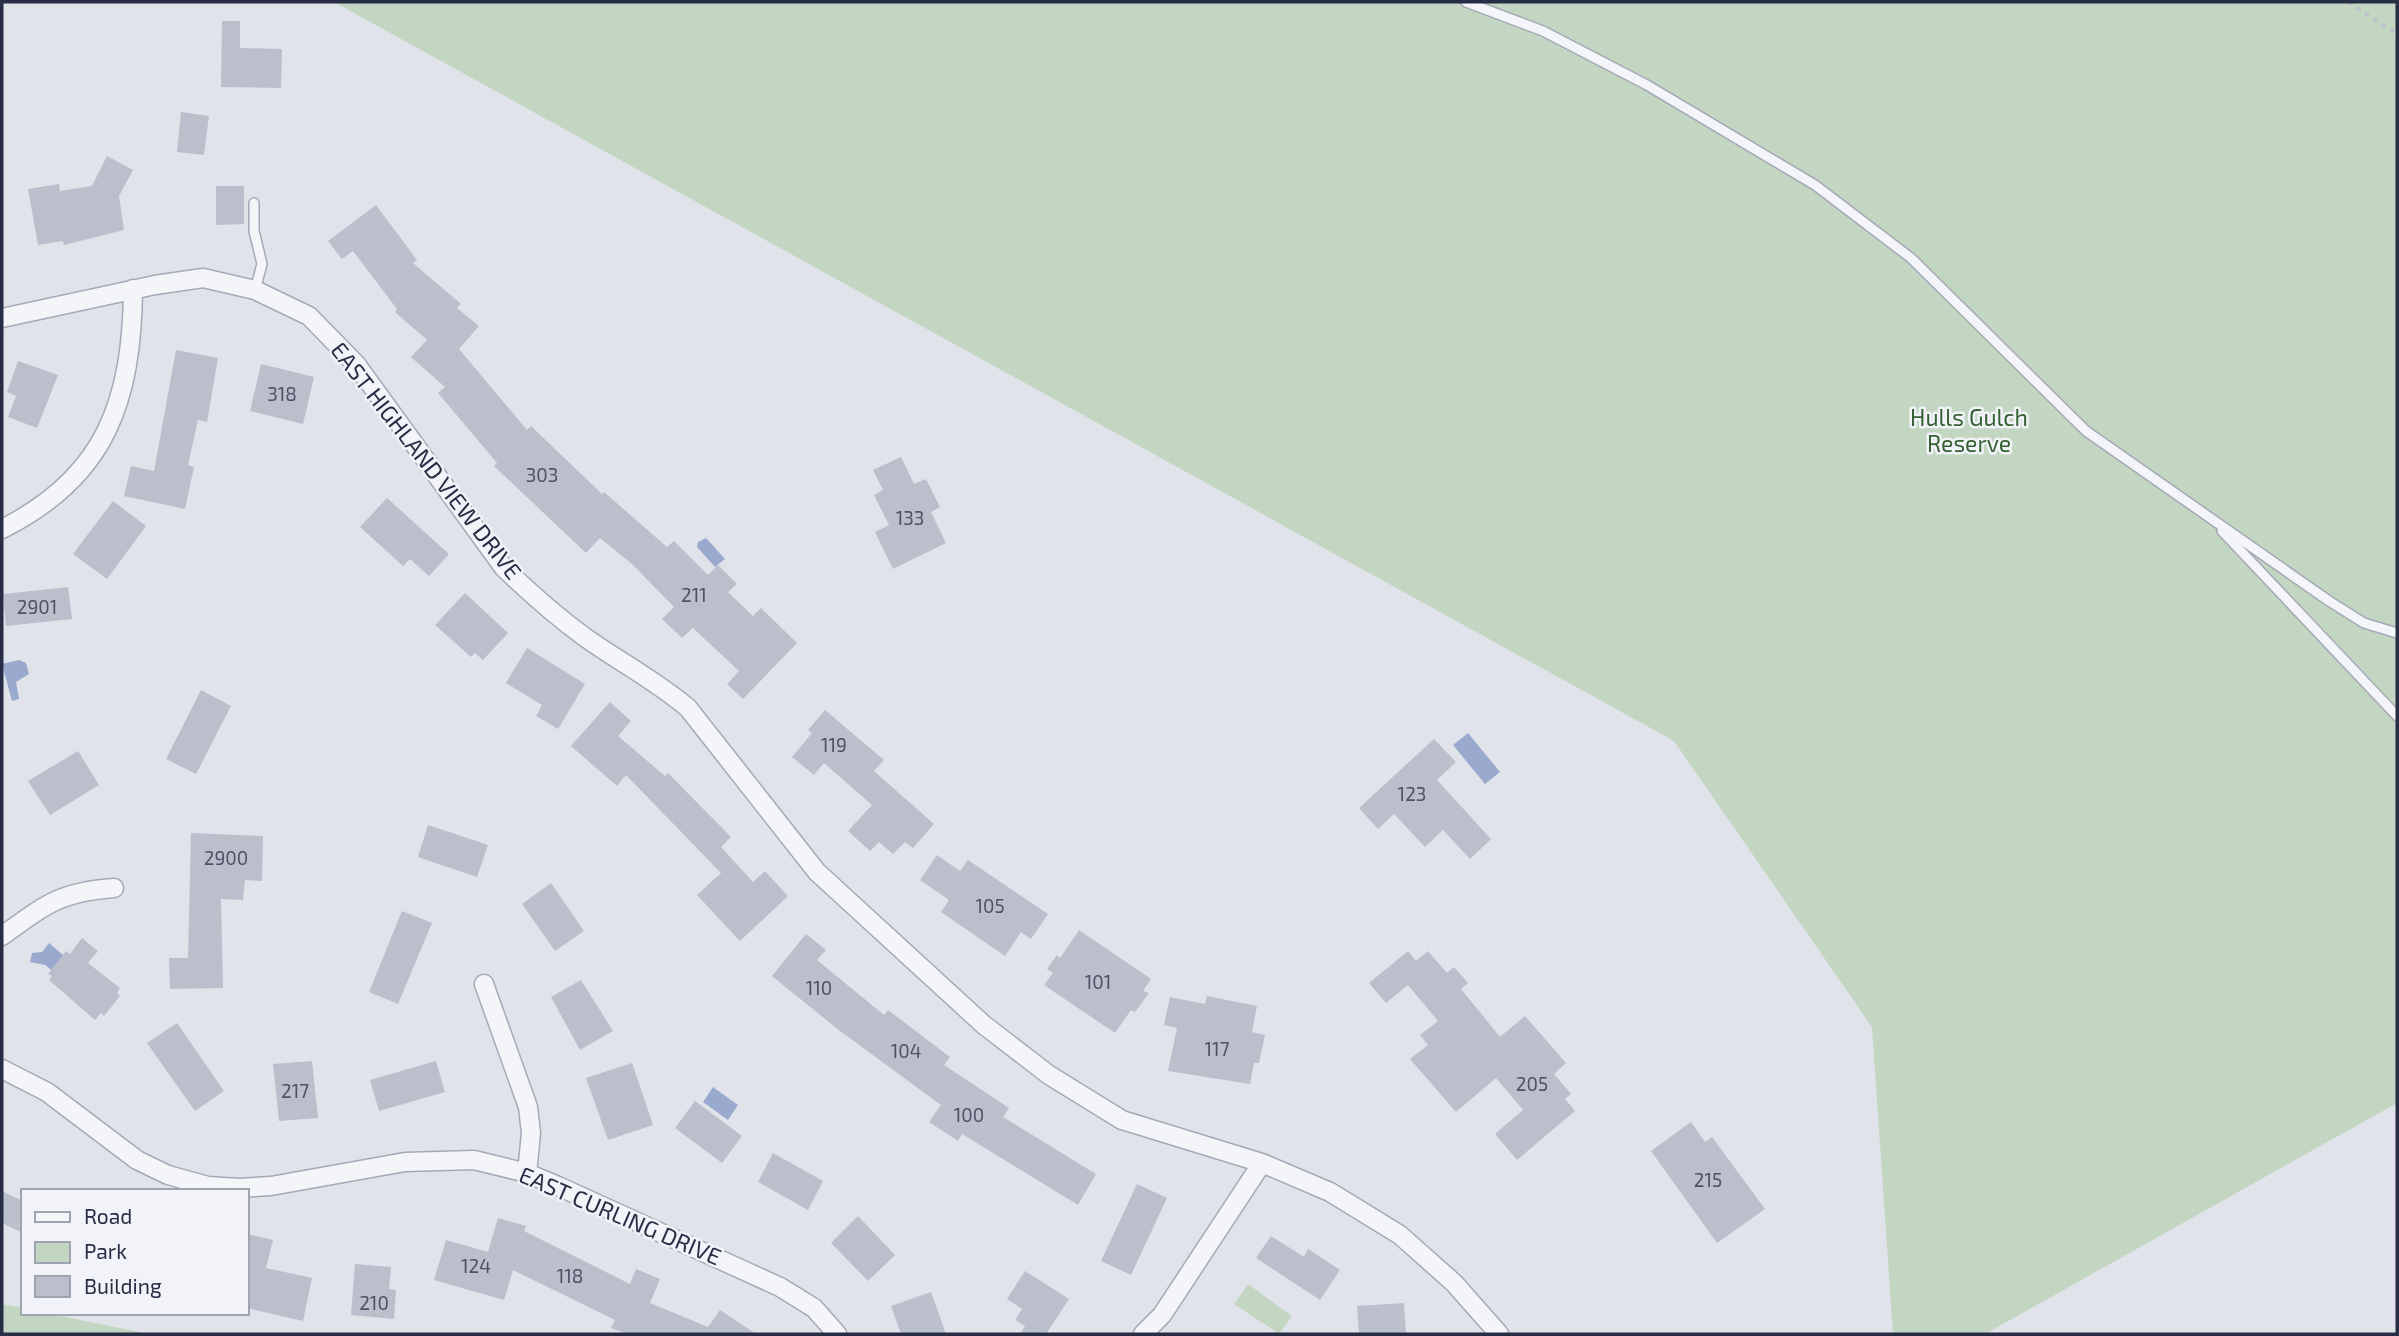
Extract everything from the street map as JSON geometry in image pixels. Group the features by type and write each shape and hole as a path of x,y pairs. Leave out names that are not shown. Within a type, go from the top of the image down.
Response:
{"street":[{"name":"EAST HIGHLAND VIEW DRIVE","path":"2,318 133,289 203,278 255,290 309,316 356,364 505,568 534,597 588,639 665,689 688,708 817,872 984,1025 1049,1075 1122,1120 1262,1163 1330,1192 1400,1235 1454,1283 1493,1332"},
{"path":"2,529 39,509 81,472 100,445 126,377 133,328 133,289"},
{"path":"2,936 53,899 80,890 114,888"},
{"path":"484,984 528,1107 531,1133 527,1173"},
{"name":"EAST CURLING DRIVE","path":"2,1069 47,1092 137,1160 167,1175 208,1186 271,1186 405,1162 474,1160 527,1173 780,1287 814,1308 835,1331"},
{"path":"1143,1334 1162,1315 1262,1163"}],"lane":[{"path":"1465,2 1542,31 1647,85 1815,185 1911,258 2086,431 2353,615 2397,633"},
{"path":"254,203 254,231 262,264 255,290"},
{"path":"2212,519 2261,575 2397,716"}],"path":[{"path":"2348,2 2397,34"}],"green space":[{"name":"Hulls Gulch Reserve","path":"334,2 2397,2 2397,1103 1985,1334 1893,1334 1872,1027 1674,741"},
{"path":"1248,1284 1292,1316 1279,1334 1234,1304"},
{"path":"2,1304 21,1308 21,1315 56,1315 149,1334 2,1334"}],"water":[{"path":"706,538 725,559 715,567 697,547 698,542"},
{"path":"19,660 26,663 29,674 16,682 19,699 12,701 2,664"},
{"path":"1468,733 1500,772 1485,784 1453,745"},
{"path":"49,943 70,961 59,976 45,965 30,962 32,953 42,952"},
{"path":"713,1087 738,1105 728,1120 703,1102"}],"building":[{"path":"222,21 240,21 240,48 282,49 281,88 221,87"},
{"path":"181,112 209,116 204,155 177,152"},
{"path":"107,156 133,170 119,196 124,230 64,245 63,241 38,245 28,189 59,184 60,191 92,186"},
{"path":"216,186 244,186 244,224 216,225"},
{"path":"376,205 417,260 413,263 461,304 457,308 479,326 459,349 527,430 531,426 602,494 604,492 667,547 674,541 708,575 718,565 737,584 728,592 753,616 761,608 797,643 743,699 727,684 739,671 693,628 682,638 662,619 674,607 632,564 600,538 586,553 494,466 497,463 438,393 445,387 411,357 427,340 395,312 397,309 353,251 342,259 328,241"},
{"path":"176,350 218,358 207,422 198,420 188,465 194,467 185,509 124,496 131,466 154,471"},
{"path":"18,361 58,375 37,428 8,417 16,396 7,392"},
{"path":"261,364 314,377 303,424 250,411"},
{"path":"901,457 914,484 926,479 940,507 931,512 946,543 893,569 875,532 889,525 874,495 883,490 873,470"},
{"path":"387,498 449,554 429,576 410,559 403,566 360,527"},
{"path":"113,501 146,526 107,579 73,554"},
{"path":"68,587 72,619 6,626 3,594"},
{"path":"465,593 508,633 483,660 475,653 471,657 435,625"},
{"path":"527,648 585,684 558,729 536,716 542,705 506,683"},
{"path":"201,690 231,706 196,774 166,759"},
{"path":"610,702 631,721 618,736 665,776 668,773 731,837 721,847 753,882 765,871 788,896 740,941 697,895 721,873 626,775 617,786 571,746"},
{"path":"825,710 884,760 874,771 934,824 913,848 905,842 893,854 879,842 870,851 848,831 872,805 824,763 814,775 792,757 812,733 808,730"},
{"path":"1434,739 1456,762 1437,780 1491,839 1470,859 1443,830 1425,847 1394,814 1378,829 1359,808"},
{"path":"78,751 99,785 50,815 28,781"},
{"path":"428,825 488,845 477,877 418,857"},
{"path":"191,833 263,836 262,881 245,880 243,900 221,899 223,988 170,989 169,958 188,958"},
{"path":"937,855 960,871 968,860 1048,914 1031,939 1021,932 1005,956 941,912 949,900 920,880"},
{"path":"551,883 584,931 555,951 522,904"},
{"path":"402,911 432,923 398,1004 369,992"},
{"path":"1079,930 1151,979 1143,991 1149,993 1135,1012 1131,1010 1115,1033 1044,985 1053,973 1047,969 1057,955 1060,958"},
{"path":"806,934 826,950 817,960 884,1015 888,1010 950,1057 944,1065 1009,1108 1003,1117 1096,1174 1078,1205 962,1134 958,1141 929,1122 941,1105 840,1031 772,976"},
{"path":"82,938 98,951 88,963 120,988 117,993 120,996 104,1016 101,1013 95,1020 49,980 52,976 48,974 66,951 70,954"},
{"path":"1408,951 1416,961 1428,951 1447,973 1454,967 1468,983 1461,989 1500,1037 1525,1016 1566,1063 1554,1074 1571,1094 1565,1099 1575,1111 1517,1160 1495,1134 1523,1110 1496,1078 1456,1112 1410,1059 1428,1045 1420,1035 1438,1021 1408,985 1386,1003 1369,983"},
{"path":"581,980 613,1031 580,1050 551,997"},
{"path":"1207,996 1257,1006 1252,1032 1265,1035 1259,1063 1254,1063 1250,1084 1168,1071 1177,1028 1164,1025 1170,997 1205,1004"},
{"path":"177,1023 224,1091 195,1111 147,1043"},
{"path":"312,1061 318,1118 279,1121 273,1064"},
{"path":"436,1061 445,1092 379,1111 370,1080"},
{"path":"632,1063 653,1125 608,1140 586,1078"},
{"path":"695,1101 742,1136 722,1163 675,1128"},
{"path":"1691,1122 1705,1142 1712,1137 1765,1209 1717,1243 1651,1151"},
{"path":"773,1153 823,1181 808,1210 758,1182"},
{"path":"1137,1184 1167,1198 1131,1275 1101,1261"},
{"path":"2,1191 21,1200 21,1232 2,1223"},
{"path":"858,1216 895,1255 868,1281 831,1243"},
{"path":"498,1218 526,1226 524,1231 630,1284 636,1269 660,1279 650,1303 708,1327 720,1310 756,1334 627,1334 611,1328 615,1320 513,1270 504,1300 434,1280 446,1240 488,1252"},
{"path":"248,1234 273,1240 266,1268 312,1278 303,1321 248,1308"},
{"path":"1271,1236 1304,1257 1308,1249 1340,1270 1320,1300 1256,1258"},
{"path":"355,1264 391,1267 389,1289 396,1290 394,1319 351,1315"},
{"path":"1025,1271 1069,1299 1046,1334 1020,1334 1025,1326 1015,1320 1022,1309 1007,1299"},
{"path":"931,1292 946,1334 901,1334 891,1306"},
{"path":"1404,1303 1406,1334 1359,1334 1357,1306"}]}
